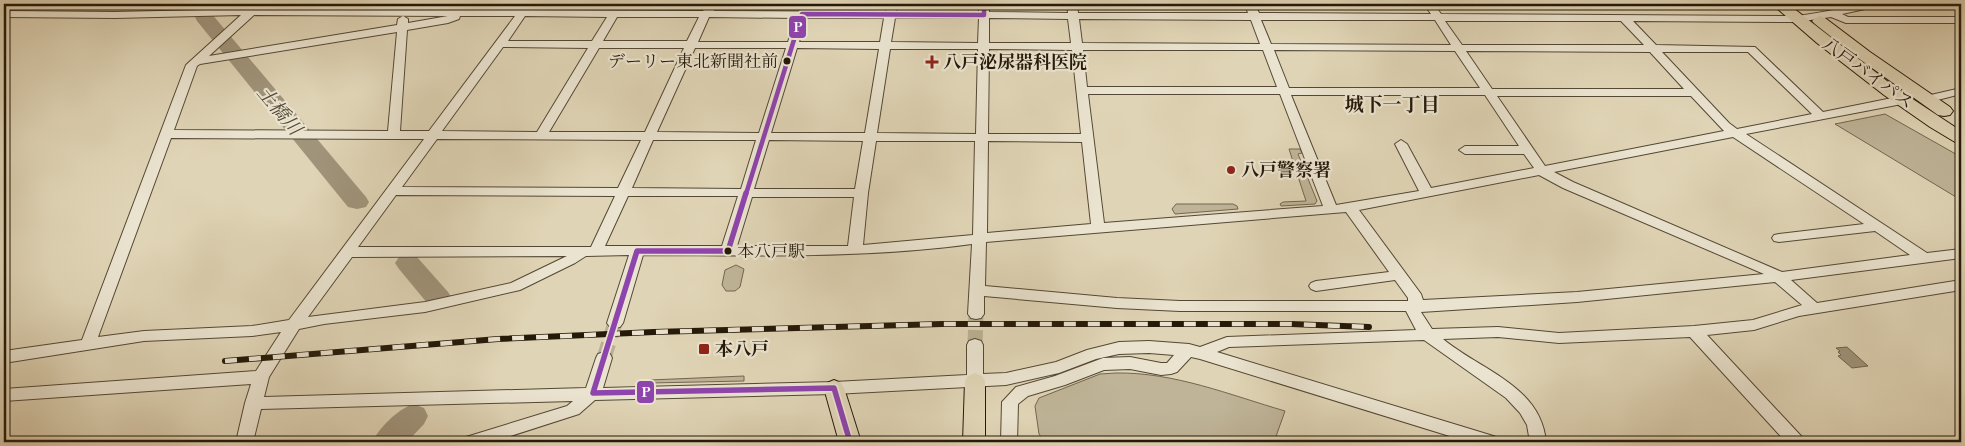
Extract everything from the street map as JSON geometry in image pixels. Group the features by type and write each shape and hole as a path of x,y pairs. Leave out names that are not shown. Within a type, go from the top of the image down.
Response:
{"highway":[{"name":"八戸バイパス","path":"1779,4 1798,11 1824,16 1864,56 1961,122"},
{"name":"八戸バイパス","path":"1798,11 1842,56 1902,100 1961,138"}],"main road":[{"path":"974,442 975,381"},
{"path":"834,388 850,442"}],"street":[{"path":"147,4 180,13"},
{"path":"1250,4 1331,210"},
{"path":"1429,4 1542,171 1568,185 1773,272 1814,308"},
{"path":"1824,16 1875,4"},
{"path":"4,14 115,15 180,13 211,9 251,12 404,8 459,13 526,8 614,13 710,9 802,14 891,9 1072,10 1254,16 1624,18 1798,11"},
{"path":"394,135 404,8"},
{"path":"245,442 253,403 261,377 294,325 526,8"},
{"path":"4,357 144,336 252,331 324,319 425,307 515,287 590,251 622,192 691,44 710,9"},
{"path":"855,250 861,193 891,9"},
{"path":"976,314 980,238 984,10"},
{"path":"1072,10 1098,228"},
{"path":"88,344 192,66 251,12"},
{"path":"196,61 448,20 459,13"},
{"path":"541,135 614,13"},
{"path":"728,250 802,14"},
{"path":"1824,16 1846,20 1961,20"},
{"path":"1624,18 1725,126 1735,134 1923,257"},
{"path":"500,44 1751,50 1822,116"},
{"path":"1081,90 1695,93"},
{"path":"1926,99 1961,91"},
{"path":"347,252 855,250 1098,228 1331,210 1427,194 1902,100"},
{"path":"166,134 1086,138"},
{"path":"1401,144 1427,194"},
{"path":"1465,150 1528,150"},
{"path":"391,191 861,193"},
{"path":"1350,208 1416,298 1414,312 1427,334 1498,382 1517,399 1532,417 1539,436 1538,442"},
{"path":"1778,238 1876,227"},
{"path":"615,323 637,251"},
{"path":"978,290 1117,303 1180,306 1414,306 1576,297 1779,277 1961,253"},
{"path":"1316,286 1399,275"},
{"path":"1009,442 1010,402 1022,391 1059,381 1103,364 1130,363 1161,369 1171,368 1195,352 1227,342 1498,332 1559,338 1694,332 1754,324 1785,314 1814,308 1961,285"},
{"path":"1694,332 1796,442"},
{"path":"975,381 976,345"},
{"path":"253,403 834,388 975,381 1006,379 1034,373 1093,354 1119,348 1149,346 1195,352 1490,442"},
{"path":"472,442 573,410 593,393 604,358"},
{"path":"4,395 261,377"}],"shaded area":[{"path":"1885,114 1961,157 1961,200 1835,124"},
{"path":"1289,149 1300,149 1302,153 1298,154 1317,201 1315,204 1281,206 1280,204 1283,202 1306,201"},
{"path":"1176,204 1233,204 1238,209 1175,214 1172,209"},
{"path":"736,265 744,269 740,287 735,291 726,291 722,285 725,270"},
{"path":"1847,347 1868,366 1852,368 1838,356 1841,355 1838,352 1840,351 1836,348"},
{"path":"1116,373 1159,376 1180,380 1285,411 1274,442 1045,442 1039,434 1035,406 1039,398 1100,374"},
{"path":"744,376 744,381 650,383 650,380"}],"waterway":[{"path":"734,8 746,4"},
{"name":"土橋川","path":"204,17 357,202"},
{"name":"土橋川","path":"408,263 438,298"},
{"name":"土橋川","path":"388,442 413,416"}],"tunnel":[{"path":"975,345 976,314"},
{"path":"604,358 615,323"}],"railway":[{"path":"225,361 498,339 654,332 942,324 1291,324 1369,327"}],"transit line":[{"name":"P","path":"850,442 834,388 593,393 637,251 728,251 802,14 984,15 984,4"}],"place":[{"name":"デーリー東北新聞社前","path":"787,61"},
{"name":"八戸泌尿器科医院","path":"932,62"},
{"name":"八戸警察署","path":"1231,170"},
{"name":"本八戸駅","path":"728,251"},
{"name":"本八戸","path":"704,349"}],"district":[{"name":"城下一丁目","path":"1392,104"}]}
